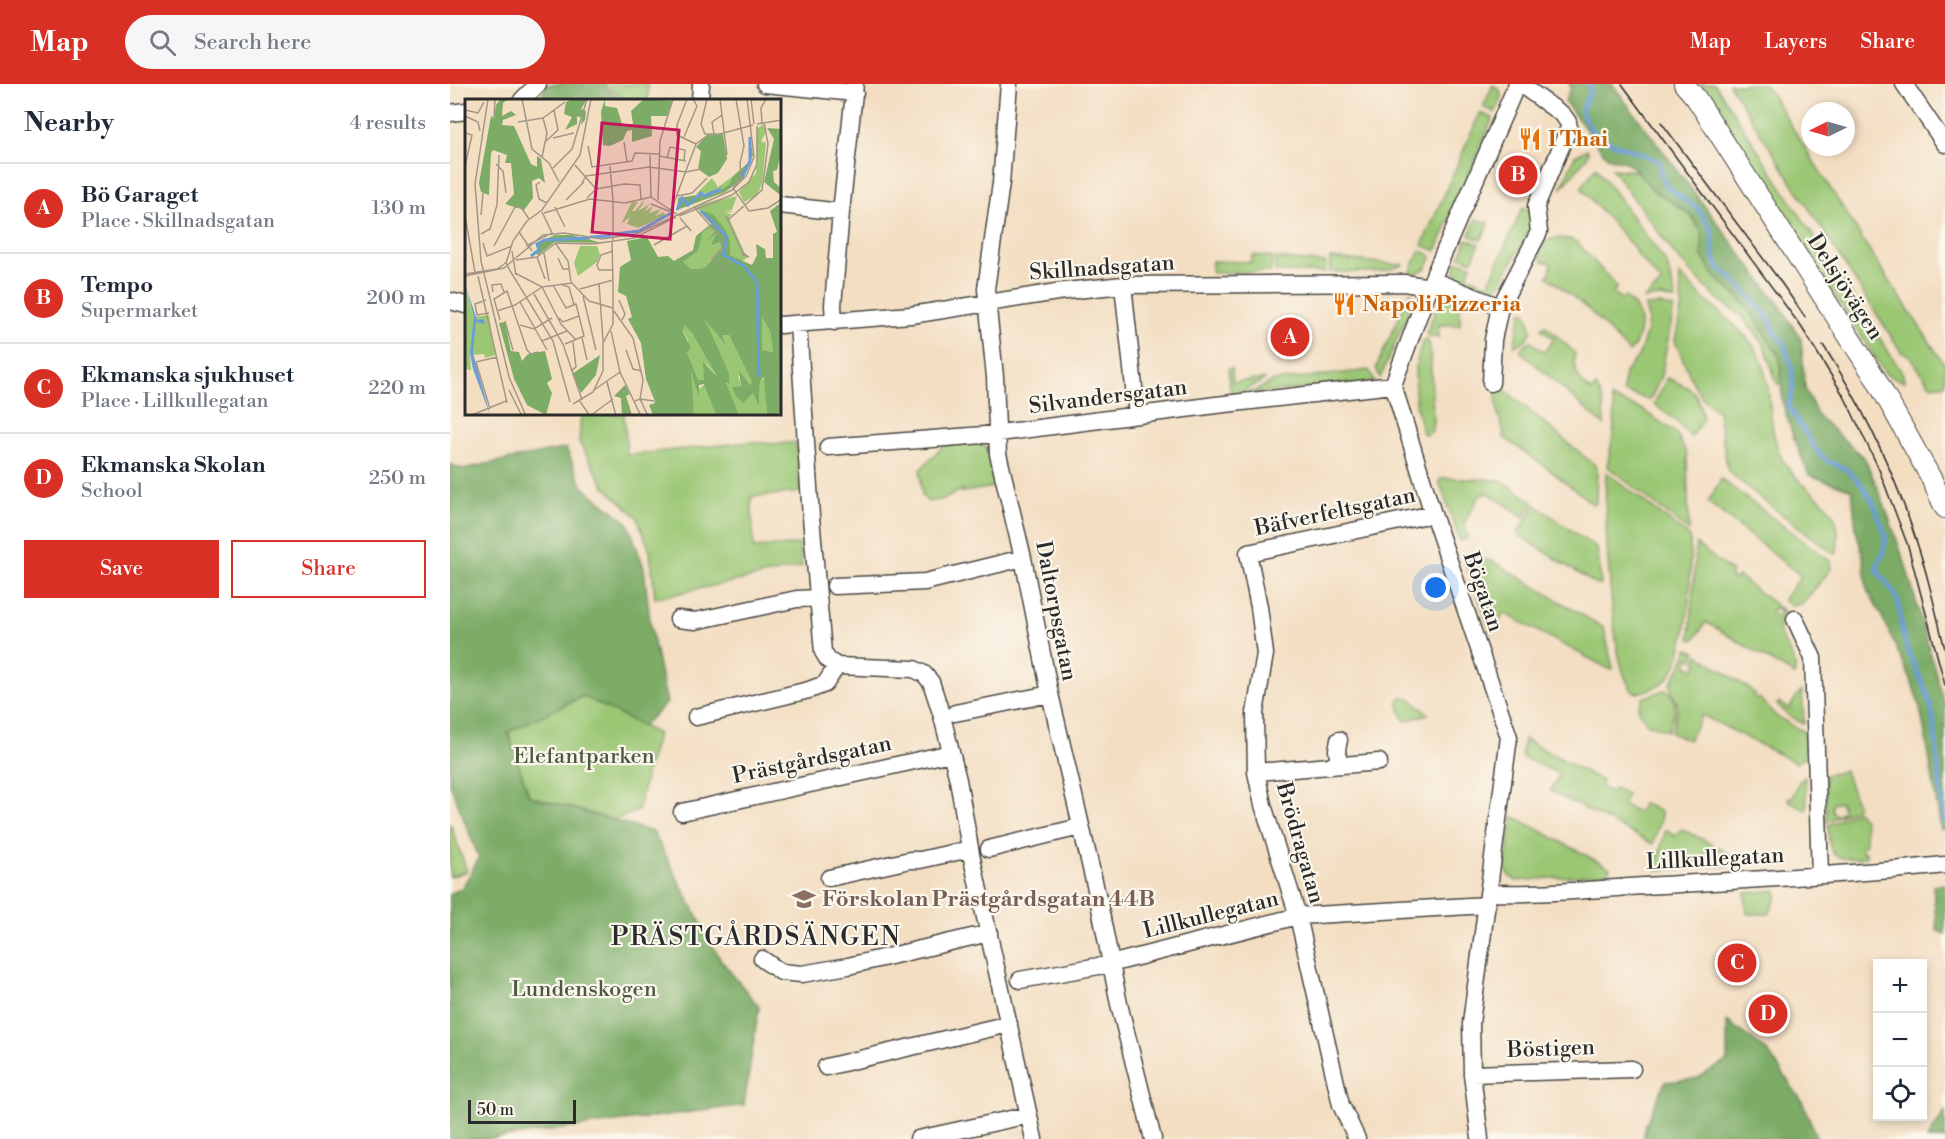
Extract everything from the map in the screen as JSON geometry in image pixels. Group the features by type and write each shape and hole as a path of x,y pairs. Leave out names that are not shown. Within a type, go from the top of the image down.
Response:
{"street":[{"path":"523,99 538,84"},
{"path":"700,99 701,84"},
{"path":"765,84 855,88 833,305 834,322"},
{"name":"Daltorpsgatan","path":"1009,84 1001,183 986,289 995,377 998,454 1023,558 1050,694 1098,898 1110,964 1153,1139"},
{"path":"1393,385 1431,283 1518,84 1563,115 1569,128 1536,206 1539,232 1500,307 1493,340 1491,383"},
{"path":"1905,84 1945,144"},
{"name":"Delsjövägen","path":"1691,89 1876,379 1931,478 1945,508"},
{"path":"450,113 465,111"},
{"path":"782,205 842,212"},
{"name":"Skillnadsgatan","path":"782,325 911,315 988,302 1123,285 1431,283 1500,307"},
{"path":"1123,285 1137,415"},
{"path":"450,301 465,305"},
{"path":"798,324 817,598 823,652 828,660 837,666 914,669 924,674 931,682 951,753 1034,1139"},
{"name":"Silvandersgatan","path":"828,447 997,434 1393,385"},
{"name":"Bögatan","path":"1393,385 1433,514 1509,737 1471,1023 1472,1074 1480,1139"},
{"name":"Bäfverfeltsgatan","path":"1248,554 1433,514"},
{"name":"Brödragatan","path":"1248,554 1259,607 1265,654 1255,713 1256,772 1263,805 1298,916 1341,1105 1356,1138"},
{"path":"835,586 925,582 1023,558"},
{"path":"678,619 695,621 797,598 817,598"},
{"path":"1795,619 1813,658 1820,875"},
{"path":"696,717 809,690 825,684 837,666"},
{"path":"955,713 1050,694"},
{"path":"1339,740 1337,750 1339,765"},
{"name":"Prästgårdsgatan","path":"682,812 951,753"},
{"path":"1256,772 1379,762"},
{"path":"989,849 1080,826"},
{"path":"829,878 970,849"},
{"name":"Lillkullegatan","path":"1020,980 1110,964 1298,916 1488,899 1515,894 1941,865"},
{"path":"762,959 780,972 802,974 848,966 989,933"},
{"path":"826,1067 1009,1024"},
{"name":"Böstigen","path":"1472,1074 1632,1069"},
{"path":"918,1139 1029,1115"}],"green space":[{"path":"546,84 607,84 606,88 617,97 616,99 540,99"},
{"path":"610,84 648,84 648,99 618,99 620,95 609,88"},
{"path":"1569,84 1612,84 1781,307 1801,339 1805,389 1818,416 1865,459 1906,566 1945,706 1945,829 1941,830 1919,704 1911,680 1867,590 1863,556 1856,530 1852,490 1809,475 1782,401 1780,358 1753,315 1739,298 1716,278 1702,256 1702,233 1691,215 1653,190 1626,162 1607,157 1565,102 1571,87"},
{"path":"1701,84 1715,84 1903,374 1904,382 1886,374 1881,367 1727,130"},
{"path":"1729,84 1765,84 1801,141 1801,156 1810,156 1945,365 1945,385 1930,385 1909,355 1901,352"},
{"path":"1493,85 1500,90 1501,94 1495,112 1483,107"},
{"path":"1480,113 1493,118 1436,251 1422,245"},
{"path":"1587,149 1587,157 1561,189 1575,156"},
{"path":"1596,167 1667,264 1676,300 1660,297 1644,299 1662,283 1581,188"},
{"path":"1612,169 1637,171 1653,190 1691,215 1702,233 1702,256 1716,278 1739,298 1753,315 1780,358 1781,383 1777,384 1764,344 1743,317 1715,297 1676,256"},
{"path":"1523,207 1532,211 1533,223 1500,285 1493,289 1483,290 1460,278 1455,270 1459,261 1471,265 1467,276 1488,285"},
{"path":"1476,219 1489,223 1481,240 1469,235"},
{"path":"1467,239 1479,244 1472,261 1460,256"},
{"path":"1570,239 1578,243 1617,287 1613,292 1621,299 1625,297 1635,307 1640,321 1639,333 1629,352 1589,310 1547,276 1550,273 1551,264 1543,262 1538,251 1546,240"},
{"path":"1420,250 1432,256 1426,268 1414,275 1411,271"},
{"path":"1252,255 1272,257 1271,272 1212,273 1212,261 1251,262"},
{"path":"1275,258 1326,263 1325,272 1275,272"},
{"path":"1330,258 1404,264 1397,268 1379,271 1330,272"},
{"path":"1679,275 1741,332 1759,356 1767,384 1773,430 1782,458 1791,472 1830,510 1836,522 1838,536 1836,555 1728,471 1718,412 1705,401 1694,385 1675,341 1682,305"},
{"path":"1410,292 1413,295 1413,303 1380,378 1376,368"},
{"path":"1449,296 1460,301 1460,325 1439,325 1439,338 1429,336 1426,333 1438,305"},
{"path":"1662,305 1674,308 1661,376 1650,400 1623,392 1625,373 1639,355 1646,334 1648,319 1645,306"},
{"path":"1522,311 1527,313 1532,331 1525,341 1514,346"},
{"path":"1546,326 1575,353 1575,369 1583,383 1591,391 1596,386 1603,402 1604,425 1521,352 1521,348 1530,341 1544,352 1554,339 1541,329"},
{"path":"1423,340 1427,340 1430,345 1433,420 1432,431 1426,435 1423,433 1415,398 1415,375"},
{"path":"1232,368 1233,382 1266,379 1242,392 1233,393 1230,390 1228,369"},
{"path":"1369,370 1375,382 1249,394 1274,381"},
{"path":"1667,378 1689,388 1697,396 1703,419 1691,437 1675,420 1654,404"},
{"path":"1500,386 1597,467 1596,503 1594,505 1503,437 1495,387"},
{"path":"1611,398 1643,410 1676,433 1687,454 1689,531 1607,466 1614,423"},
{"path":"581,416 624,416 627,455 750,442 779,444 796,442 800,492 751,497 754,548 799,544 802,567 655,598 650,551 637,517 605,487 579,442"},
{"path":"981,443 991,457 994,487 962,492 962,490 944,499 928,502 922,496 920,470 943,446"},
{"name":"Lundenskogen","path":"566,448 583,487 628,523 644,568 651,629 667,703 642,726 583,696 508,732 529,796 653,832 720,959 759,1007 744,1105 487,1139 450,1139 450,894 462,888 479,858 450,784 450,464 462,469"},
{"path":"1606,472 1690,537 1688,612 1680,652 1666,680 1660,685 1637,693 1633,692 1624,674 1616,640 1607,540"},
{"path":"1442,478 1501,480 1534,503 1524,517 1488,493 1480,495 1464,523 1468,538 1460,541 1439,481"},
{"path":"1721,479 1830,561 1831,569 1803,603 1791,606 1783,600 1801,576 1708,502"},
{"path":"1536,505 1597,549 1601,585 1597,585 1517,534"},
{"path":"1696,544 1732,572 1730,576 1734,580 1738,576 1778,607 1771,612 1776,617 1780,608 1785,612 1779,629 1793,659 1794,675 1706,622 1694,640 1690,639"},
{"path":"1467,555 1494,562 1604,628 1613,669 1609,669 1504,613 1491,632 1465,560"},
{"path":"1688,649 1696,652 1692,659 1689,658 1686,665 1694,669 1698,662 1695,660 1699,655 1751,690 1755,694 1753,696 1755,699 1759,698 1777,717 1803,731 1805,757 1796,763 1702,715 1689,740 1671,733 1678,707 1670,684"},
{"path":"1664,690 1670,691 1675,703 1668,731 1646,723 1638,708 1643,698"},
{"path":"1802,691 1803,724 1777,705 1779,702 1789,709"},
{"name":"Elefantparken","path":"584,696 658,734 647,769 638,811 614,820 529,796 508,731"},
{"path":"1401,697 1412,700 1428,714 1405,721 1398,701"},
{"path":"1524,739 1602,781 1601,787 1612,792 1615,788 1627,794 1623,805 1638,812 1643,803 1661,812 1653,844 1550,791 1560,774 1521,757"},
{"path":"1845,771 1857,805 1855,809 1840,816 1839,813 1844,811 1840,802 1832,804 1832,812 1838,816 1826,822 1825,775"},
{"path":"1805,777 1807,807 1805,810 1788,800 1789,797 1792,798 1799,782"},
{"path":"1857,811 1864,819 1866,845 1862,846 1862,852 1866,852 1866,857 1846,858 1835,855 1830,845 1828,825"},
{"path":"1513,816 1610,868 1607,873 1517,881 1509,876 1505,866"},
{"path":"450,823 467,871 450,877"},
{"path":"1666,829 1675,836 1682,829 1714,845 1705,856 1714,862 1719,856 1716,852 1718,847 1736,858 1738,865 1657,870 1655,867"},
{"path":"1945,884 1945,934 1937,931 1933,886"},
{"path":"1777,890 1777,897 1769,914 1747,914 1745,893"},
{"path":"1727,1021 1768,1052 1802,1101 1817,1139 1643,1139 1646,1124 1665,1082 1696,1079 1727,1061"},
{"path":"1945,1111 1945,1139 1927,1139"}],"waterway":[{"path":"1588,84 1591,89 1581,111 1589,127 1604,139 1659,162 1667,187 1698,209 1712,230 1717,266 1732,278 1768,317 1777,336 1783,341 1792,368 1793,388 1788,406 1816,450 1827,461 1846,469 1862,485 1873,502 1886,537 1883,554 1876,568 1897,599 1907,648 1931,707 1945,822"}],"tram line":[{"path":"1622,84 1802,328 1845,398 1878,467 1908,546 1945,685"},
{"path":"1661,122 1805,317"},
{"path":"1823,345 1865,416 1899,492 1929,583 1945,649"}],"place":[{"name":"I Thai","path":"1530,139"},
{"name":"Tempo","path":"1518,175"},
{"name":"Napoli Pizzeria","path":"1344,304"},
{"name":"Bö Garaget","path":"1290,337"},
{"name":"Förskolan Prästgårdsgatan 44B","path":"804,899"},
{"name":"Ekmanska sjukhuset","path":"1737,963"},
{"name":"Ekmanska Skolan","path":"1768,1014"}],"district":[{"name":"PRÄSTGÅRDSÄNGEN","path":"756,937"}]}
